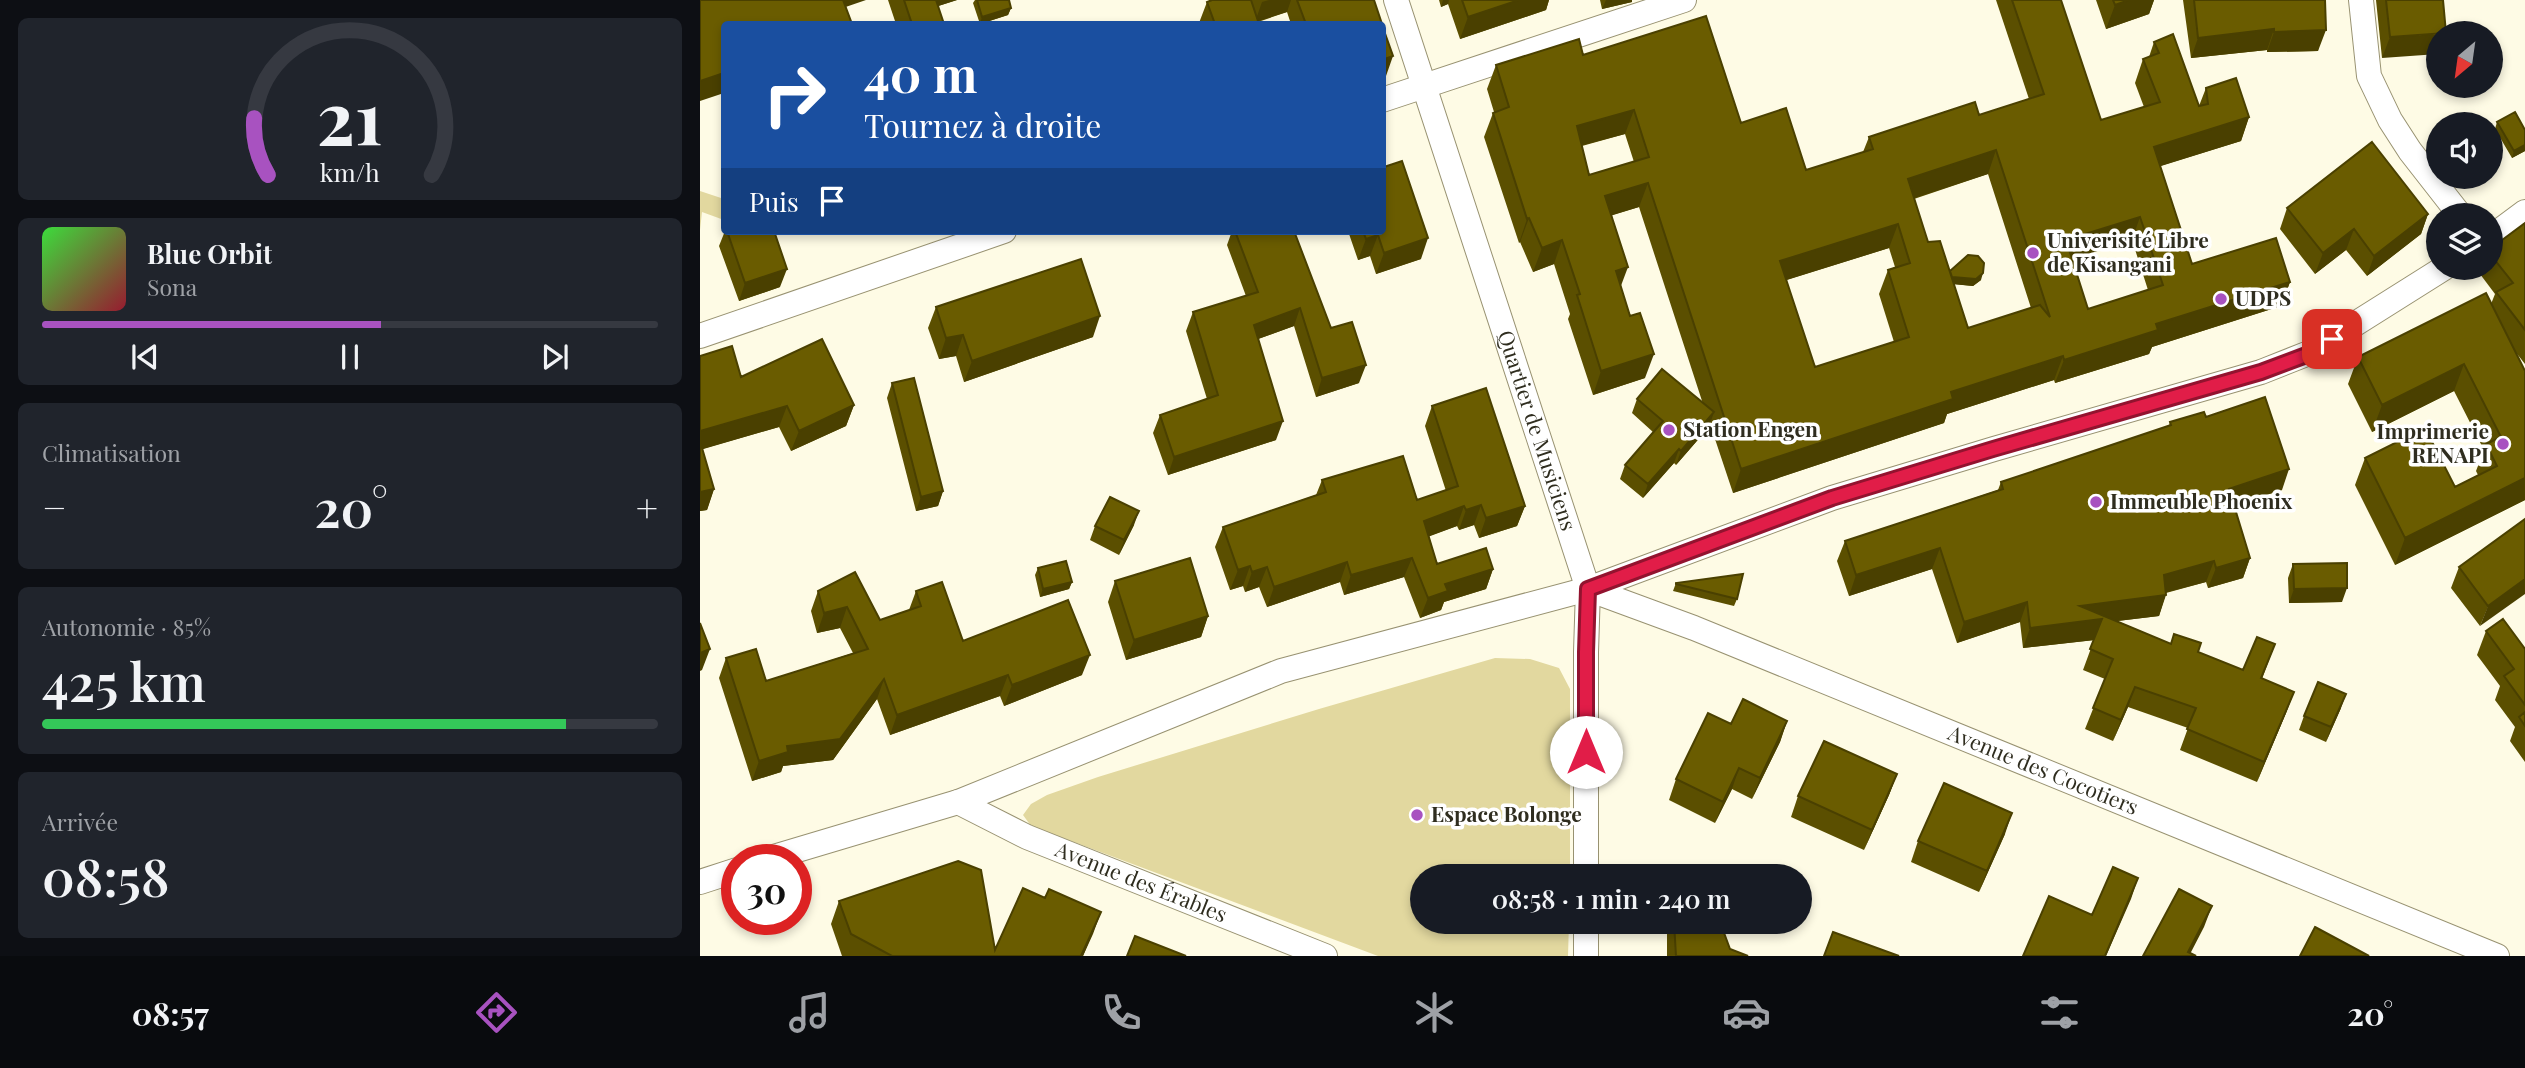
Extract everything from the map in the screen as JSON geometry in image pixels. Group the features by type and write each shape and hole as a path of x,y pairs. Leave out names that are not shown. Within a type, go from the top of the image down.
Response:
{"street":[{"name":"Quartier de Musiciens","path":"1396,0 1588,589 1586,864"},
{"path":"1386,99 1684,0"},
{"path":"2361,0 2369,76 2403,141 2451,203"},
{"path":"2503,228 2525,212"},
{"path":"700,336 992,235"},
{"path":"812,846 958,802 1281,671 1588,589 1832,498 2261,372 2309,354 2426,279"},
{"name":"Avenue des Cocotiers","path":"1588,589 1694,628 2497,956"},
{"name":"Avenue des Érables","path":"958,802 1027,837 1325,956"},
{"path":"700,882 721,875"},
{"path":"1586,934 1586,956"}],"shaded area":[{"path":"700,191 721,198 721,219 702,212 700,230"},
{"path":"1495,658 1530,659 1559,668 1570,689 1570,864 1410,864 1410,934 1569,934 1568,956 1378,956 1031,826 1023,815 1031,804 1047,795 1319,709"}],"building":[{"path":"700,0 843,0 851,21 721,21 721,74 700,81"},
{"path":"904,0 936,0 943,21 911,21"},
{"path":"977,0 1009,0 1011,8 982,17"},
{"path":"1251,0 1258,21 1214,21 1207,2"},
{"path":"1297,0 1374,0 1381,21 1305,21"},
{"path":"1462,0 1519,0 1468,17"},
{"path":"2012,0 2061,0 2101,120 2160,102 2143,59 2159,53 2154,42 2173,34 2199,106 2208,104 2206,88 2236,78 2249,117 2154,147 2192,264 2276,238 2290,282 2156,324 2158,330 2064,360 2063,356 1951,392 1953,399 1741,469 1648,183 1605,196 1628,267 1616,271 1630,316 1640,313 1654,354 1601,371 1562,240 1542,248 1529,218 1527,219 1493,113 1509,107 1496,65 1579,39 1583,55 1706,16 1741,123 1786,108 1806,170 1873,149 1869,137 1975,102 1979,115 2044,94","holes":["1634,110 1649,157 1589,175 1577,126","1996,150 2050,317 2040,305 1968,328 1940,241 1928,242 1908,179","2140,217 2163,285 2088,309 2066,240","1898,224 1910,263 1888,270 1909,337 1815,367 1780,261"]},
{"path":"2113,0 2129,0 2115,5"},
{"path":"2194,0 2325,0 2326,30 2274,32 2274,29 2198,38"},
{"path":"2386,0 2443,0 2445,21 2426,21 2426,34 2390,37"},
{"path":"1386,36 1393,56 1386,59"},
{"path":"2515,112 2525,130 2525,145 2514,151 2503,132 2503,119"},
{"path":"2372,142 2426,211 2426,216 2374,256 2354,229 2323,253 2287,208"},
{"path":"1402,161 1428,238 1384,253 1378,235 1386,235 1386,166"},
{"path":"2525,223 2525,330 2496,292 2513,283 2503,270 2503,239"},
{"path":"728,235 775,235 787,269 745,283"},
{"path":"1237,235 1296,235 1331,328 1352,322 1366,365 1322,378 1300,308 1254,325 1283,421 1174,457 1160,415 1218,395 1193,312 1258,292"},
{"path":"1968,255 1978,256 1984,263 1983,273 1976,279 1952,277 1950,271"},
{"path":"1081,259 1100,316 972,361 963,335 946,338 936,307"},
{"path":"2486,293 2525,371 2525,478 2405,538 2365,458 2425,428 2455,487 2497,466 2486,444 2501,437 2464,364 2382,405 2358,357"},
{"path":"822,339 854,405 799,431 787,406 700,431 700,356 732,346 741,377"},
{"path":"1662,369 1714,412 1648,484 1625,465 1663,421 1637,399"},
{"path":"914,378 943,491 921,497 892,383"},
{"path":"1486,388 1525,506 1486,518 1481,505 1466,510 1464,506 1424,521 1437,564 1486,548 1493,569 1445,584 1448,591 1428,598 1412,558 1351,575 1347,562 1274,587 1267,567 1252,572 1250,566 1238,570 1223,527 1326,492 1322,480 1403,456 1417,500 1458,486 1432,406"},
{"path":"2265,397 2289,469 2229,489 2250,558 2216,568 2214,561 2164,575 2166,595 2080,606 2171,644 2174,634 2201,643 2198,652 2243,670 2257,637 2275,644 2261,678 2294,692 2264,762 2187,729 2196,708 2135,687 2121,720 2093,708 2113,659 2090,649 2102,619 2030,628 2027,602 1964,622 1940,548 1856,575 1845,541 2003,489 2001,482 2171,425 2170,422 2204,412 2206,417"},
{"path":"700,441 714,489 700,492"},
{"path":"1110,497 1139,511 1124,540 1095,526"},
{"path":"2525,519 2525,579 2488,606 2459,567"},
{"path":"1190,558 1208,616 1134,640 1115,581"},
{"path":"1066,561 1072,582 1043,589 1038,568"},
{"path":"2347,563 2347,588 2294,589 2293,564"},
{"path":"855,572 880,620 921,606 916,591 942,582 963,641 1068,600 1090,655 1012,685 1008,675 897,715 884,679 840,739 787,746 788,752 759,761 726,658 756,649 766,681 868,649 847,607 824,613 818,591"},
{"path":"1743,574 1737,599 1676,584 1676,583"},
{"path":"2503,619 2525,649 2525,705 2504,676 2514,669 2486,631"},
{"path":"700,623 710,649 700,653"},
{"path":"2318,682 2346,694 2331,727 2304,716"},
{"path":"1743,699 1787,721 1760,778 1739,768 1723,802 1676,779 1708,713 1731,724"},
{"path":"2525,712 2525,726 2519,717"},
{"path":"1824,741 1897,774 1872,830 1798,796"},
{"path":"1944,783 2012,813 1987,871 1918,841"},
{"path":"958,861 981,870 995,950 1023,888 1045,898 1049,889 1101,912 1081,956 892,956 851,934 839,901"},
{"path":"2113,867 2138,878 2105,956 2023,956 2049,896 2092,915"},
{"path":"2179,889 2212,906 2188,952 2196,956 2143,956"},
{"path":"2315,927 2369,956 2300,956"},
{"path":"1833,932 1899,956 1824,956"},
{"path":"1675,934 1724,934 1730,949 1748,956 1676,956"},
{"path":"1135,936 1186,956 1127,956"}],"place":[{"name":"Univerisité Libre de Kisangani","path":"2033,253"},
{"name":"UDPS","path":"2221,299"},
{"name":"Station Engen","path":"1669,430"},
{"name":"Imprimerie RENAPI","path":"2503,444"},
{"name":"Immeuble Phoenix","path":"2096,502"},
{"name":"Espace Bolonge","path":"1417,815"}],"route":[{"path":"1586,752 1588,589 1832,498 2261,372 2309,354 2332,339"}]}
